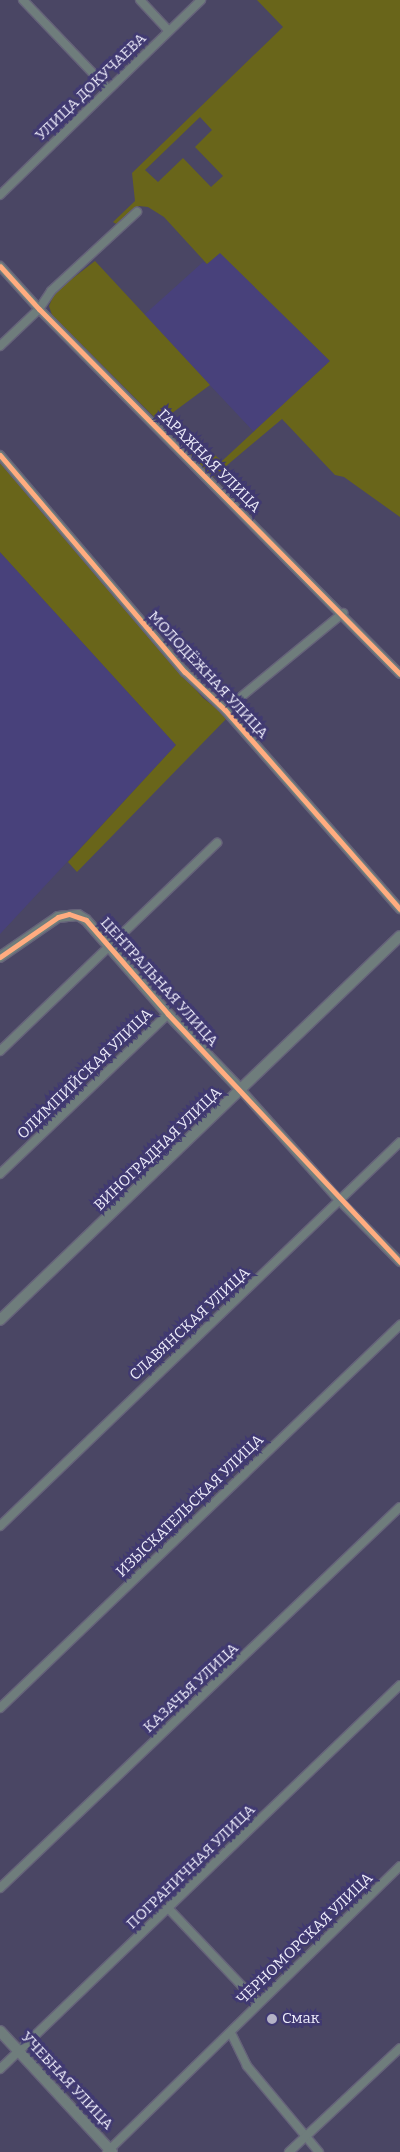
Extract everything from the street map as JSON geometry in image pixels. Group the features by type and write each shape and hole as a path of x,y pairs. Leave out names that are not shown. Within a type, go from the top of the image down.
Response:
{"street":[{"path":"23,0 108,89"},
{"path":"140,0 169,31"},
{"name":"УЛИЦА ДОКУЧАЕВА","path":"0,195 201,0"},
{"path":"0,346 39,309 51,291 137,212"},
{"name":"ГАРАЖНАЯ УЛИЦА","path":"0,266 39,309 343,614 400,674"},
{"name":"МОЛОДЁЖНАЯ УЛИЦА","path":"0,455 185,672 225,710 400,909"},
{"path":"225,710 343,614"},
{"path":"0,1051 109,949 217,843"},
{"name":"ЦЕНТРАЛЬНАЯ УЛИЦА","path":"0,957 58,917 69,914 86,920 109,949 168,1014 241,1090"},
{"name":"ВИНОГРАДНАЯ УЛИЦА","path":"0,1320 400,936"},
{"name":"ОЛИМПИЙСКАЯ УЛИЦА","path":"0,1174 168,1014"},
{"path":"241,1090 339,1200 400,1262"},
{"name":"СЛАВЯНСКАЯ УЛИЦА","path":"0,1526 400,1142"},
{"name":"ИЗЫСКАТЕЛЬСКАЯ УЛИЦА","path":"0,1708 400,1325"},
{"name":"КАЗАЧЬЯ УЛИЦА","path":"0,1888 400,1507"},
{"name":"ПОГРАНИЧНАЯ УЛИЦА","path":"0,2069 400,1685"},
{"name":"ЧЕРНОМОРСКАЯ УЛИЦА","path":"109,2151 400,1866"},
{"path":"168,1908 258,2003"},
{"name":"УЧЕБНАЯ УЛИЦА","path":"0,2031 109,2151"},
{"path":"230,2033 247,2066 320,2152"},
{"path":"288,2152 400,2048"}],"shaded area":[{"path":"257,0 400,0 400,517 344,477 335,475 282,419 213,477 191,455 183,439 192,437 222,461 330,361 220,253 207,264 164,217 148,207 139,206 118,225 113,222 135,201 132,173 283,27","holes":["200,117 212,130 195,147 223,176 211,187 183,158 158,182 145,170"]},
{"path":"220,252 330,361 254,432 144,315 203,262 207,264"},
{"path":"95,261 210,385 164,419 157,420 52,315 49,306 55,292"},
{"path":"0,461 203,698 228,717 77,872 68,862 176,745 0,552"},
{"path":"0,552 176,745 0,934"}],"cycle path":[{"path":"0,266 39,309 400,674"},
{"path":"0,455 185,672 225,710 400,909"},
{"path":"0,957 58,917 69,914 86,920 168,1014 400,1262"}],"place":[{"name":"Смак","path":"272,2019"}]}
